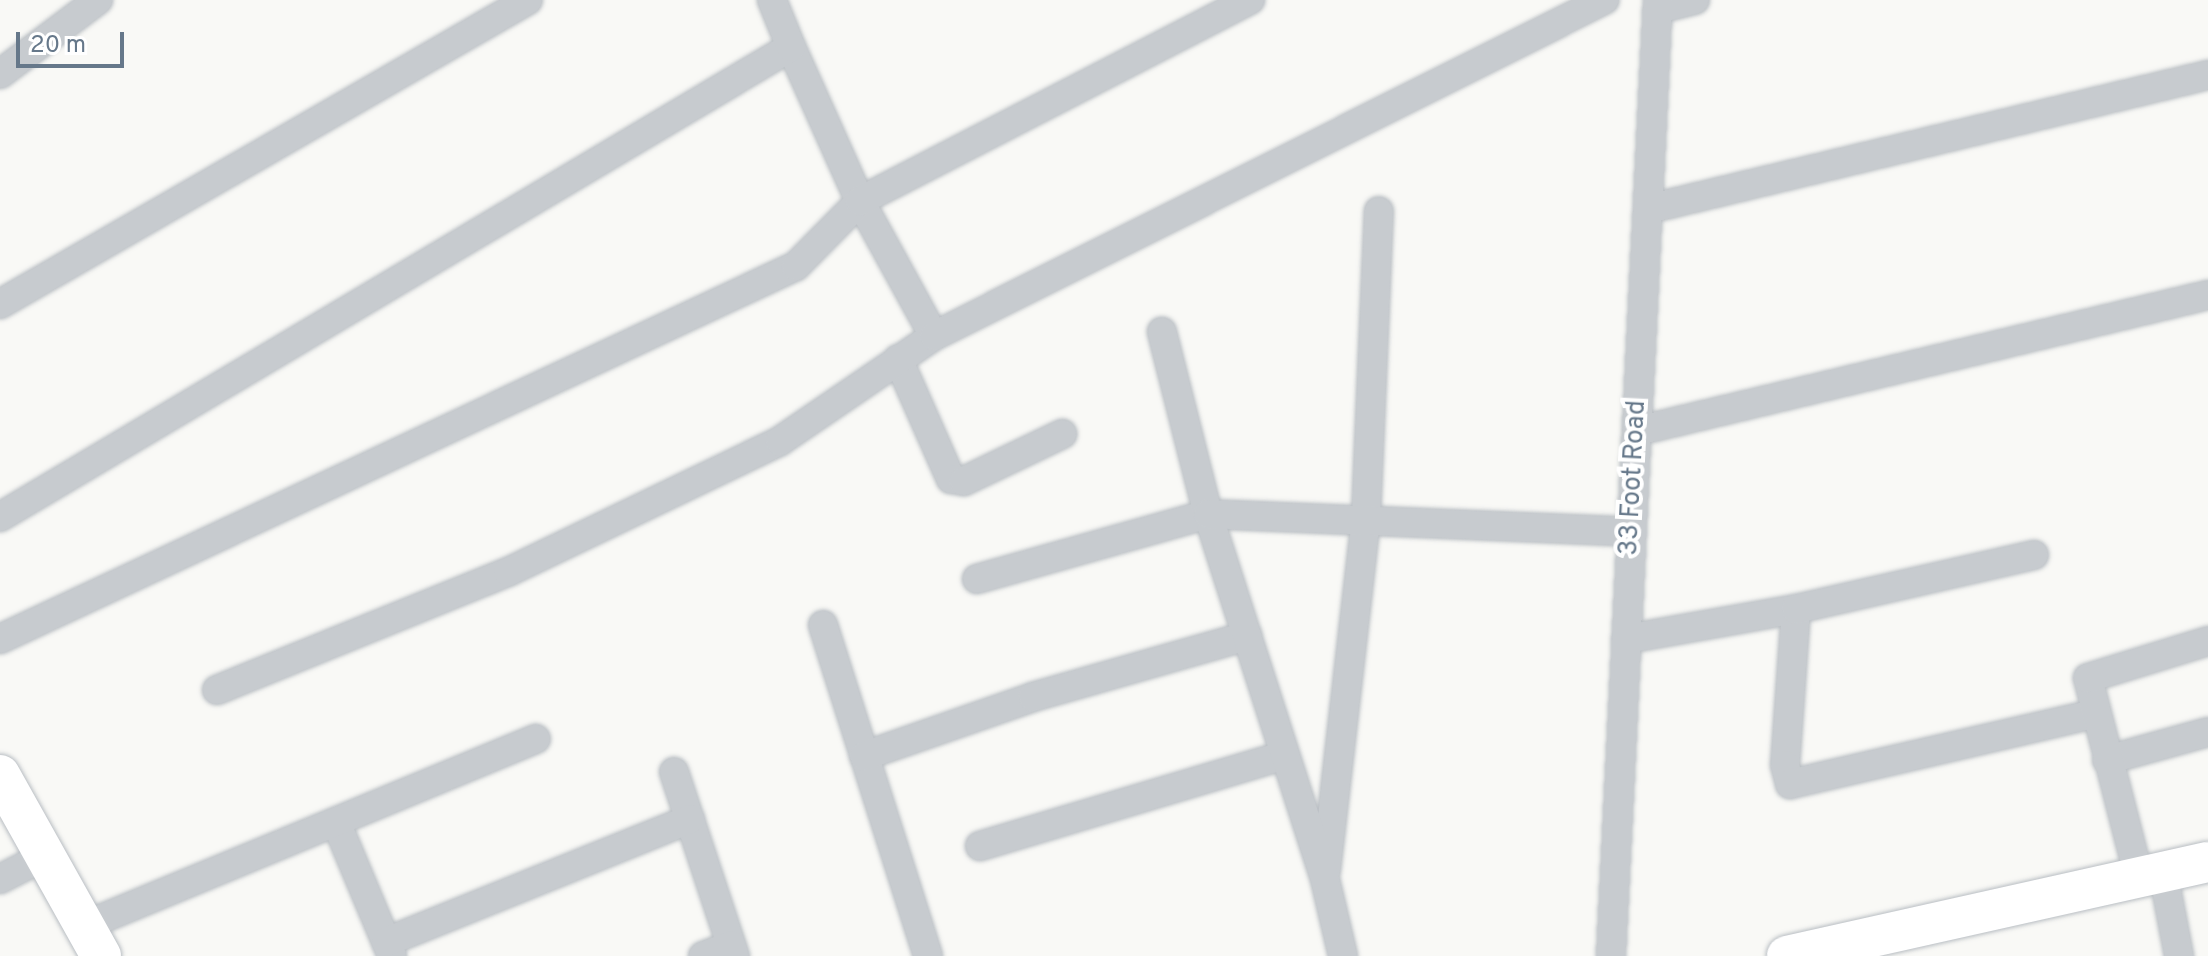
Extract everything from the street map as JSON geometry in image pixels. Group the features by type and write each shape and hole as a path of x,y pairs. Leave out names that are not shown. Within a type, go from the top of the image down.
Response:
{"street":[{"path":"0,74 98,0"},
{"path":"0,304 528,0"},
{"path":"772,0 860,201 934,336"},
{"path":"0,639 796,266 860,201 1213,7 1250,0"},
{"path":"217,690 508,572 780,441 934,336 1604,0"},
{"path":"1658,5 1695,0"},
{"name":"33 Foot Road","path":"1611,956 1658,5"},
{"path":"0,517 791,47"},
{"path":"1648,209 2208,75"},
{"path":"1325,879 1366,517 1379,211"},
{"path":"1637,431 2208,295"},
{"path":"1162,332 1208,514 1325,879 1343,956"},
{"path":"898,359 951,479 964,481 1062,434"},
{"path":"977,579 1208,514 1366,517 1632,532"},
{"path":"1626,639 1796,609 2034,555"},
{"path":"1796,609 1785,765 1790,784 2094,714"},
{"path":"823,625 928,956"},
{"path":"864,756 1033,697 1247,636"},
{"path":"2179,956 2107,760 2087,683 2091,674 2208,641"},
{"path":"2107,760 2208,732"},
{"path":"0,775 93,941 336,822 536,739"},
{"path":"980,846 1285,755"},
{"path":"674,772 733,950 703,956"},
{"path":"336,822 389,949 690,819"},
{"path":"0,879 45,856"},
{"path":"1787,956 2208,862"}]}
